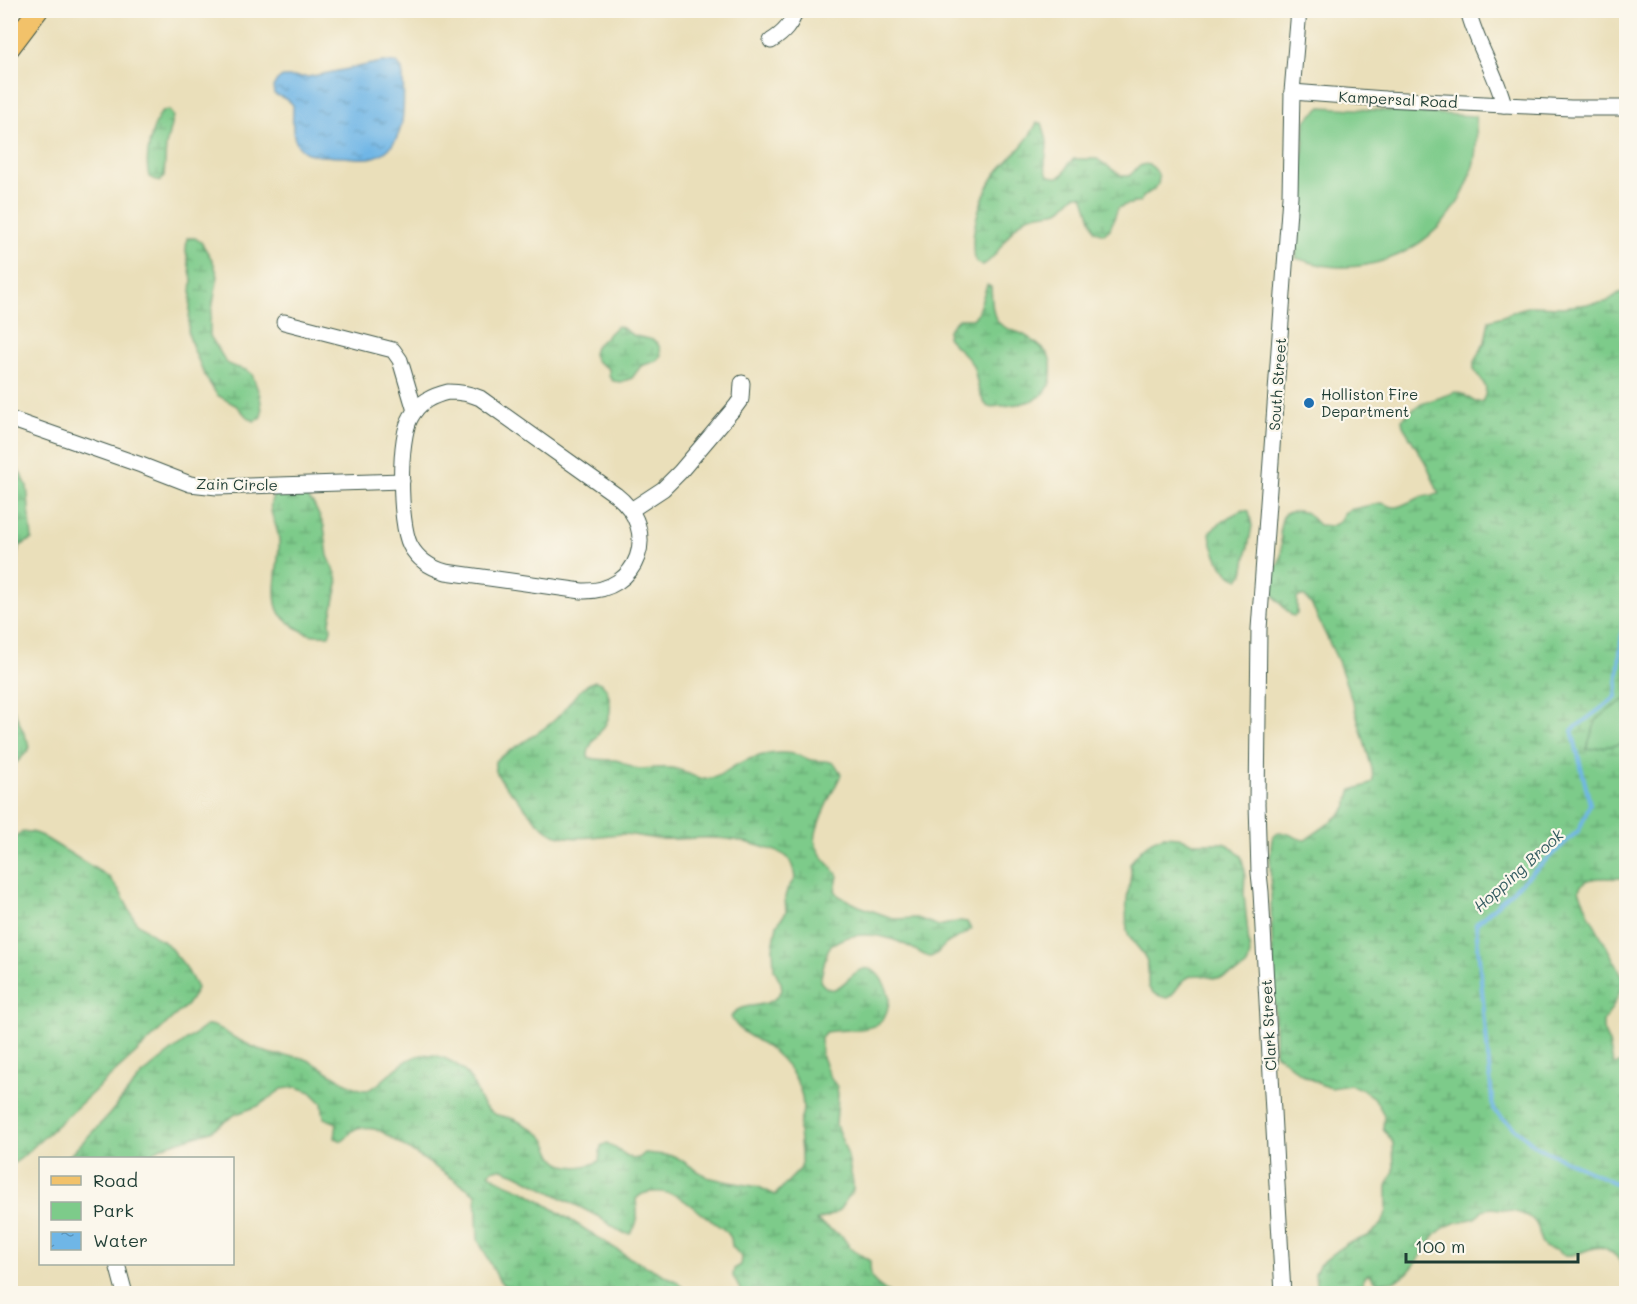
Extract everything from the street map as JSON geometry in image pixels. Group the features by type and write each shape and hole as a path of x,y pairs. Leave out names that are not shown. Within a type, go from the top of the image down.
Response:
{"main road":[{"path":"10,47 38,10"}],"street":[{"path":"771,41 792,23 796,10"},
{"name":"South Street","path":"1256,757 1259,629 1290,196 1292,92 1299,10"},
{"path":"1468,10 1474,31 1500,89 1504,105"},
{"name":"Kampersal Road","path":"1292,92 1504,105 1626,108"},
{"path":"284,322 393,350 400,360 415,411"},
{"path":"631,510 663,489 680,472 741,399 742,384"},
{"path":"448,392 470,394 480,398 616,495 631,510 639,526 637,555 629,572 621,580 611,586 593,590 576,590 436,569 418,556 407,537 404,526 402,481 404,435 407,424 415,411 428,399 448,392"},
{"name":"Zain Circle","path":"10,419 189,484 217,487 402,481"},
{"name":"Clark Street","path":"1256,757 1259,873 1283,1293"},
{"path":"118,1265 125,1293"}],"green space":[{"path":"1321,107 1475,116 1476,152 1469,180 1459,201 1445,220 1409,250 1365,265 1341,267 1296,258 1305,121"},
{"path":"169,110 173,116 166,146 164,176 160,182 149,177 148,152 158,118 162,111"},
{"path":"1037,123 1042,123 1046,136 1045,164 1048,175 1061,176 1074,159 1097,159 1122,176 1129,176 1144,164 1149,165 1159,178 1157,186 1140,202 1118,208 1110,229 1104,234 1095,231 1083,195 1075,195 1059,211 1027,217 1012,230 989,261 983,265 977,263 974,254 974,232 983,197 996,173 1024,143"},
{"path":"187,238 195,238 201,242 213,261 218,276 210,321 210,336 226,362 252,374 260,396 262,411 261,418 254,421 237,406 217,395 205,376 193,348 188,333 192,280 186,251"},
{"path":"987,285 991,287 996,320 1006,328 1029,338 1049,357 1051,375 1049,385 1044,393 1028,402 988,407 980,393 973,366 947,337 948,330 958,319 973,319 977,314"},
{"path":"1626,291 1626,878 1593,879 1582,884 1579,890 1623,980 1618,997 1603,1021 1603,1030 1609,1043 1613,1063 1615,1065 1626,1062 1626,1279 1621,1261 1605,1248 1593,1248 1574,1255 1562,1254 1541,1243 1537,1226 1530,1218 1511,1211 1490,1208 1482,1210 1476,1218 1453,1223 1441,1230 1410,1270 1395,1281 1378,1282 1368,1274 1363,1281 1369,1293 1317,1293 1315,1273 1319,1265 1346,1244 1368,1236 1382,1224 1387,1210 1387,1186 1394,1171 1393,1143 1383,1128 1384,1115 1375,1099 1361,1089 1350,1085 1331,1088 1320,1084 1300,1073 1275,1053 1270,863 1273,836 1285,833 1305,840 1342,813 1352,790 1373,781 1372,769 1355,709 1338,661 1311,604 1305,597 1300,596 1297,599 1297,614 1294,616 1272,592 1271,579 1281,556 1282,519 1285,513 1298,511 1307,513 1319,525 1331,526 1338,523 1344,513 1349,510 1380,503 1398,507 1421,497 1439,494 1427,465 1403,426 1402,419 1419,405 1455,392 1475,402 1482,402 1486,388 1474,370 1474,362 1485,342 1489,320 1531,306 1562,307 1606,302"},
{"path":"617,326 638,337 655,341 661,356 656,361 641,366 632,378 621,382 613,381 609,376 609,369 596,361 593,354 595,347"},
{"path":"11,466 18,471 27,486 32,539 20,546 17,553 16,576 11,579"},
{"path":"299,488 314,505 324,526 328,556 337,576 338,584 329,635 310,634 294,626 280,614 275,598 279,541 271,503 277,489"},
{"path":"1242,510 1249,511 1252,526 1243,574 1239,579 1222,566 1212,545 1210,531"},
{"path":"595,681 603,685 609,697 610,708 606,724 592,743 588,757 618,761 636,769 672,768 707,779 747,760 768,754 800,755 811,760 832,763 841,775 824,810 815,839 820,853 838,876 835,890 839,896 895,919 917,918 939,926 960,921 967,922 971,929 930,957 899,942 879,936 859,935 840,940 831,945 827,952 820,981 827,988 833,989 852,975 866,969 874,971 879,976 889,995 887,1011 882,1020 875,1025 857,1030 825,1032 821,1038 821,1054 829,1075 837,1087 836,1125 847,1153 853,1190 840,1209 816,1221 842,1236 851,1249 870,1261 874,1280 889,1293 742,1293 733,1276 734,1269 741,1265 742,1258 732,1246 731,1238 727,1232 678,1196 650,1192 640,1196 636,1199 635,1226 630,1234 622,1233 597,1216 516,1174 494,1169 489,1173 492,1176 528,1193 630,1258 678,1282 683,1288 683,1293 529,1293 504,1285 499,1280 478,1240 476,1194 381,1131 359,1128 352,1131 342,1141 335,1138 337,1123 324,1118 322,1103 311,1092 297,1087 282,1089 258,1106 236,1114 211,1131 161,1147 151,1157 68,1157 107,1117 141,1076 207,1025 211,1025 268,1053 308,1060 344,1082 365,1090 375,1086 408,1060 423,1055 441,1057 456,1064 466,1074 481,1102 488,1110 496,1115 516,1120 544,1137 559,1163 573,1166 591,1165 599,1161 601,1146 607,1143 632,1159 639,1158 645,1153 675,1156 707,1177 759,1187 775,1195 801,1168 799,1128 803,1108 800,1090 792,1073 780,1058 742,1031 731,1017 734,1012 743,1007 773,1000 782,990 774,969 773,947 777,925 786,912 787,890 795,878 790,861 779,852 733,840 719,838 657,839 621,834 573,838 557,835 539,823 500,780 495,761 551,723 588,684"},
{"path":"1626,699 1626,743 1586,750 1596,721"},
{"path":"11,704 30,747 11,768"},
{"path":"22,832 32,832 42,836 109,877 119,890 136,922 167,944 185,966 197,988 187,1005 11,1165 10,840"},
{"path":"1164,836 1179,837 1193,843 1223,843 1241,856 1245,871 1244,894 1250,954 1247,966 1241,970 1219,978 1191,976 1167,998 1152,992 1149,988 1147,962 1143,953 1128,935 1126,916 1131,875 1130,864 1144,847"}],"water":[{"path":"382,62 397,63 402,69 402,123 393,144 385,152 366,158 315,155 301,149 295,140 293,105 288,100 274,94 273,87 277,80 283,77 308,77"}],"waterway":[{"name":"Hopping Brook","path":"1626,591 1616,697 1572,730 1590,804 1579,830 1476,924 1493,1110 1537,1147 1626,1188"}],"place":[{"name":"Holliston Fire Department","path":"1309,403"}]}
